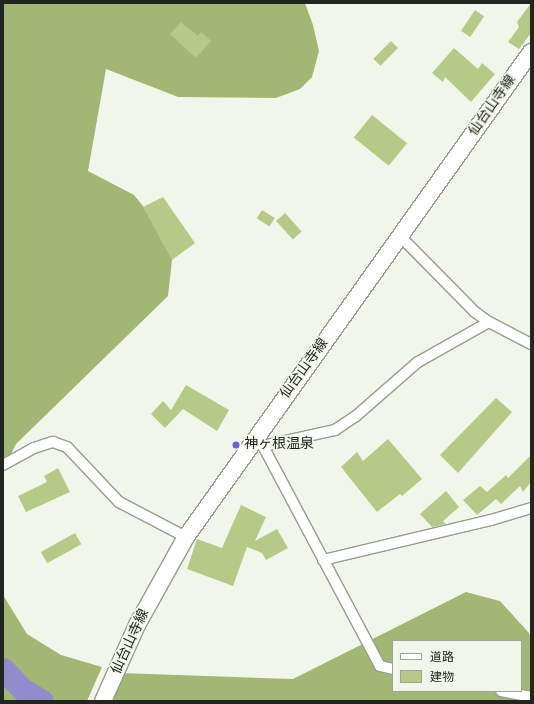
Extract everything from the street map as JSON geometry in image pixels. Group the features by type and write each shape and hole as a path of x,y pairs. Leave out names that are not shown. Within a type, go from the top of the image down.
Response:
{"main road":[{"name":"仙台山寺線","path":"104,701 137,625 186,537 259,443 400,236 530,54"}],"street":[{"path":"400,236 475,312 489,322 531,344"},
{"path":"392,669 380,666 259,443 335,430 356,416 418,362 489,322"},
{"path":"3,465 34,448 53,442 66,447 119,502 186,537"},
{"path":"323,560 491,520 531,508"},
{"path":"505,692 531,697"}],"green space":[{"path":"3,3 305,3 313,25 319,51 312,77 300,89 276,98 178,97 106,69 88,171 134,195 157,223 172,260 168,296 16,444 3,470"},
{"path":"466,592 500,601 529,633 531,639 531,701 112,701 121,673 293,679"},
{"path":"3,595 27,634 61,655 102,667 87,701 3,701"}],"building":[{"path":"531,3 531,33 519,49 508,42 519,27 517,22"},
{"path":"475,10 484,16 470,37 461,31"},
{"path":"181,22 198,36 201,32 211,41 196,58 170,34"},
{"path":"391,41 398,48 380,66 373,59"},
{"path":"454,48 478,69 482,63 495,74 471,102 445,77 443,82 432,73"},
{"path":"372,115 407,143 389,166 354,138"},
{"path":"163,197 195,243 172,260 143,207"},
{"path":"262,210 275,218 269,226 257,218"},
{"path":"285,213 302,232 293,240 276,221"},
{"path":"186,385 229,410 217,431 183,409 165,428 151,414 163,401 171,410"},
{"path":"496,398 512,412 458,473 440,455"},
{"path":"388,439 422,479 402,496 400,494 377,512 341,467 357,452 363,461"},
{"path":"531,455 531,482 523,492 520,486 501,504 496,499 477,515 463,500 480,486 487,492 506,475 508,478"},
{"path":"58,468 70,492 26,512 18,496 47,482 44,476"},
{"path":"446,491 459,507 443,521 446,524 432,527 420,514"},
{"path":"241,505 266,517 255,541 277,529 288,548 266,560 262,553 247,547 233,586 187,569 197,539 222,548"},
{"path":"75,533 81,544 47,563 41,552"}],"waterway":[{"path":"3,669 22,689 42,701"}],"place":[{"name":"神ヶ根温泉","path":"236,445"}]}
